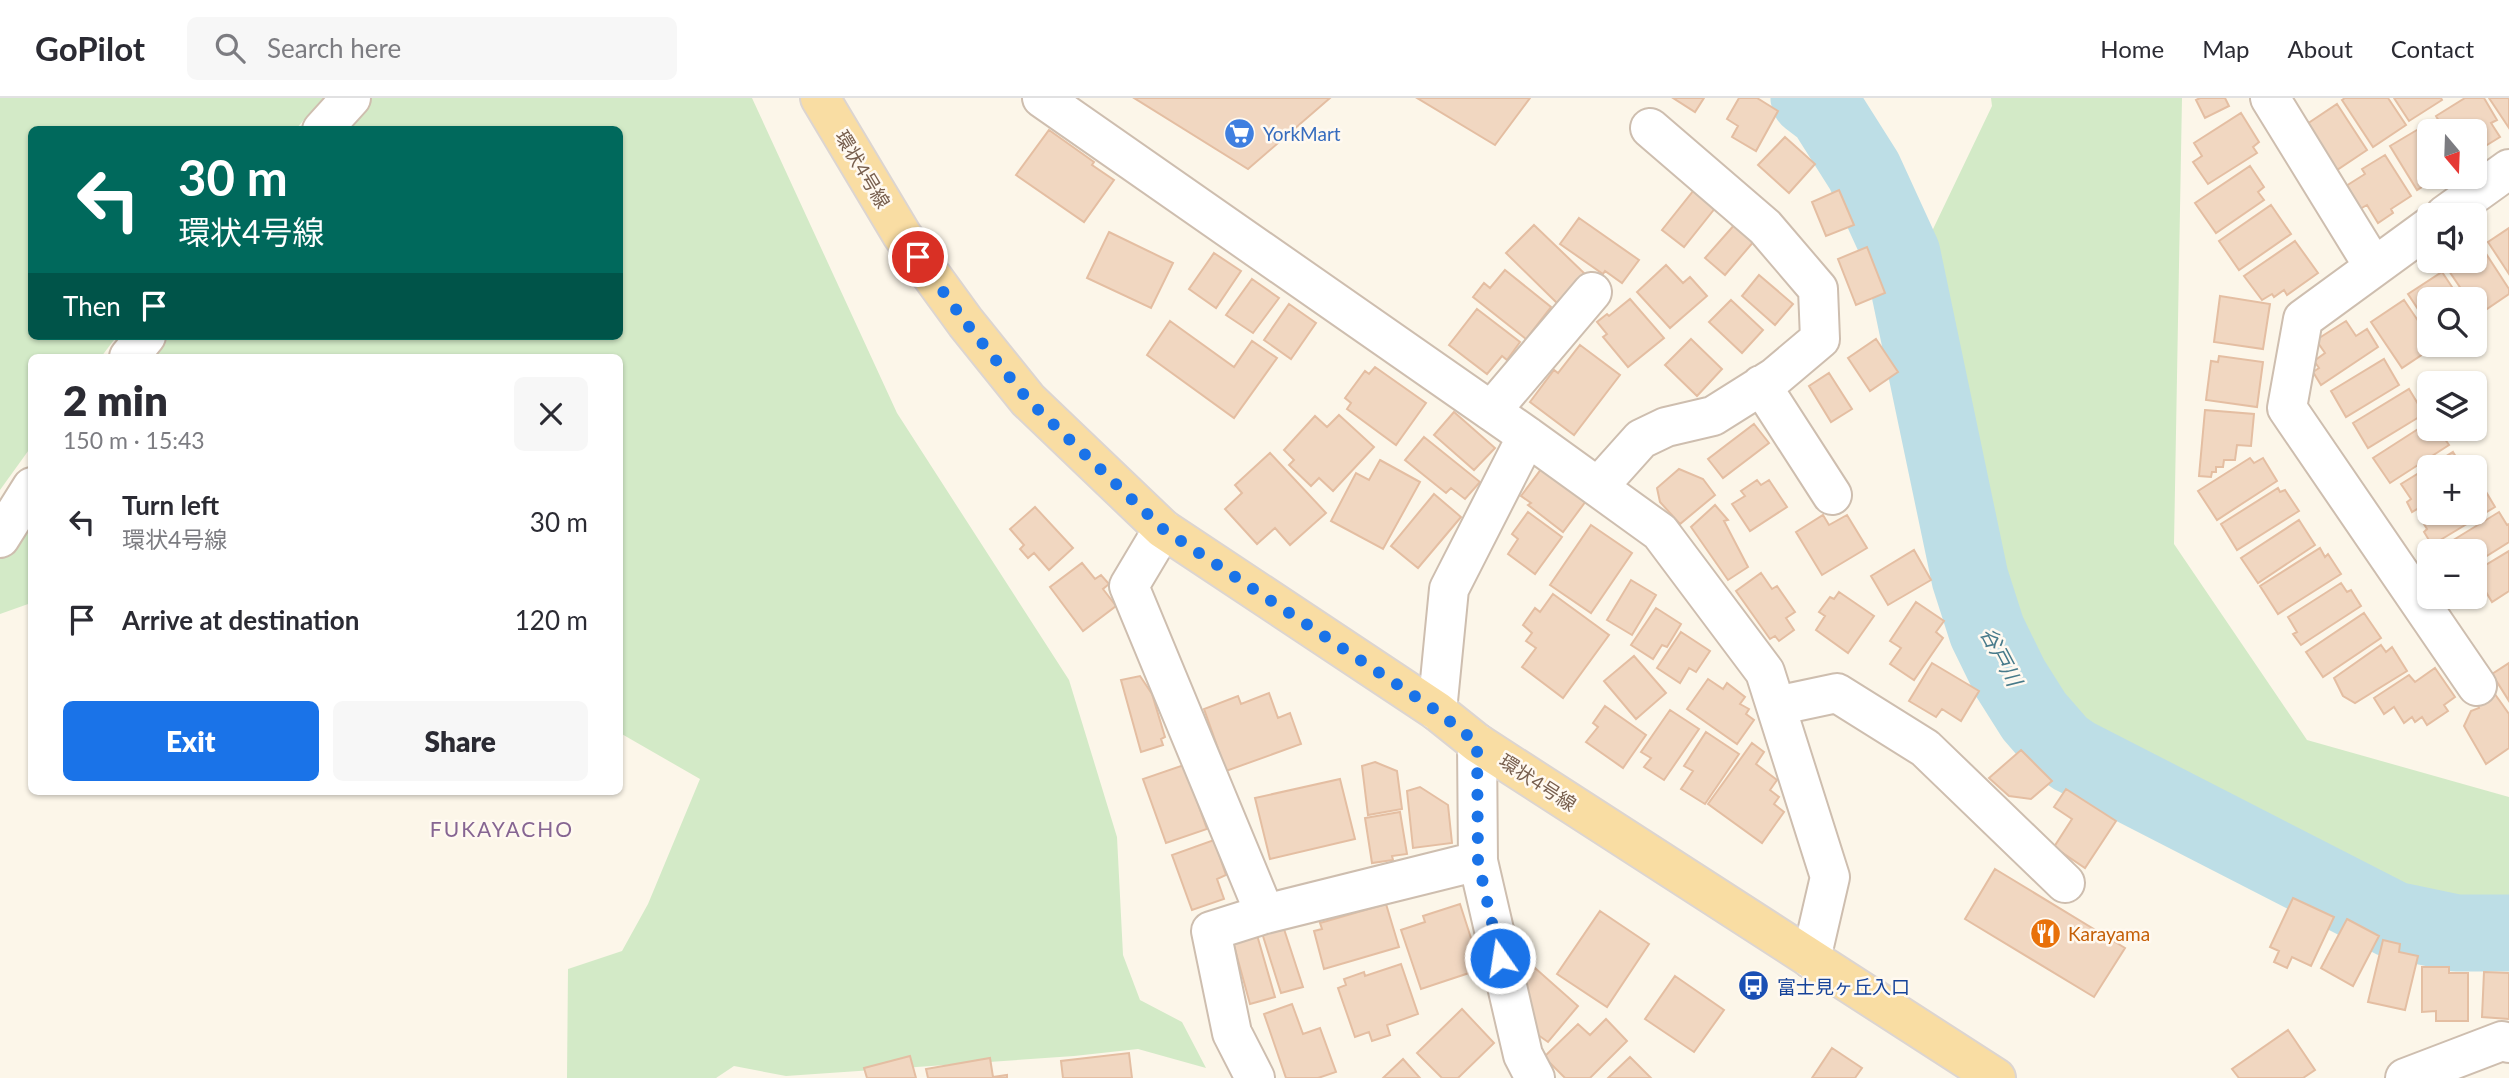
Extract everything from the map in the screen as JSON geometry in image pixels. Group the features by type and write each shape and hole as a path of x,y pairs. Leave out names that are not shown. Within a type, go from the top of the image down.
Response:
{"main road":[{"name":"環状4号線","path":"820,98 902,235 966,323 1028,400 1163,529 1437,711 1477,743 1811,959 1978,1074"}],"street":[{"path":"326,126 351,98"},
{"path":"1042,98 1527,436 1660,532 1765,673 1830,877 1811,959"},
{"path":"2270,98 2374,267"},
{"path":"1598,487 1641,439 1665,427 1713,416 1775,377 1820,339 1818,289 1765,227 1650,128"},
{"path":"2462,203 2509,169"},
{"path":"2417,236 2303,318 2287,408 2477,686"},
{"path":"1491,411 1592,292"},
{"path":"131,354 143,340"},
{"path":"1761,385 1832,495"},
{"path":"1437,711 1448,589 1527,436"},
{"path":"0,538 28,493"},
{"path":"1163,529 1129,586 1265,914"},
{"path":"1776,706 1837,693 1924,748 2065,883"},
{"path":"1477,743 1478,861 1523,1055 1535,1078"},
{"path":"1255,1078 1232,1033 1211,931 1265,914 1478,861"},
{"path":"2405,1078 2502,1041 2509,1042"}],"green space":[{"path":"0,98 323,98 299,126 28,126 28,340 114,340 103,354 28,354 28,451 0,490"},
{"path":"353,98 752,98 897,413 1069,680 1117,837 1123,955 1140,1000 1182,1022 1206,1068 1138,1049 786,1076 734,1066 716,1078 567,1078 568,969 622,951 648,904 700,779 623,735 623,354 132,354 144,340 623,340 623,126 329,126"},
{"path":"1991,98 2182,98 2174,544 2307,740 2509,797 2509,933 2456,933 2394,920 2076,732 2052,709 2004,628 1955,424 1923,250 1992,106"},
{"path":"28,492 28,604 0,614 0,538"}],"building":[{"name":"YorkMart","path":"1134,98 1330,98 1248,169"},
{"path":"1417,98 1530,98 1495,145"},
{"path":"1673,98 1704,98 1695,112"},
{"path":"1739,98 1757,98 1778,111 1756,151 1732,137 1738,126 1727,119"},
{"path":"2225,98 2229,106 2205,118 2196,100"},
{"path":"2388,98 2406,125 2373,147 2342,100"},
{"path":"2394,98 2441,98 2442,100 2409,121"},
{"path":"2465,98 2484,98 2497,120 2491,123 2500,137 2487,145 2487,119 2438,119 2436,116"},
{"path":"2489,98 2509,98 2509,128"},
{"path":"2337,104 2367,150 2334,172 2304,126"},
{"path":"2241,113 2259,142 2253,147 2257,153 2208,184 2193,162 2202,156 2194,143"},
{"path":"1049,130 1114,180 1084,222 1016,175"},
{"path":"2417,130 2419,189 2417,190 2390,146"},
{"path":"1785,137 1815,164 1789,193 1758,165"},
{"path":"2385,155 2411,196 2391,209 2393,213 2378,223 2367,205 2360,209 2346,186 2365,174 2362,169"},
{"path":"2250,166 2264,187 2258,192 2264,200 2216,233 2195,203"},
{"path":"1694,190 1716,207 1684,247 1662,230"},
{"path":"1839,190 1854,225 1826,236 1812,202"},
{"path":"2271,205 2291,234 2239,270 2219,241"},
{"path":"1579,218 1639,260 1622,283 1605,271 1603,274 1560,244"},
{"path":"1736,223 1755,240 1725,275 1705,258"},
{"path":"1534,225 1585,274 1557,303 1506,253"},
{"path":"2509,228 2509,274 2488,242"},
{"path":"1109,232 1173,263 1151,308 1087,278"},
{"path":"2295,241 2318,273 2287,295 2284,290 2274,297 2272,294 2262,300 2244,276"},
{"path":"1867,247 1885,293 1856,305 1838,259"},
{"path":"1214,253 1241,271 1216,308 1189,289"},
{"path":"2487,255 2509,289 2509,294 2487,309 2487,287 2460,287 2450,273 2487,273"},
{"path":"1666,265 1683,283 1690,277 1707,296 1670,328 1637,292"},
{"path":"1505,270 1551,307 1526,339 1473,297 1484,283 1490,288"},
{"path":"2443,273 2452,287 2419,287"},
{"path":"1759,275 1793,304 1775,325 1742,296"},
{"path":"1252,279 1279,298 1253,333 1226,315"},
{"path":"2417,288 2417,308 2408,294"},
{"path":"2220,296 2270,304 2263,349 2214,342"},
{"path":"1630,299 1664,338 1628,367 1603,337 1607,334 1597,322"},
{"path":"1731,300 1763,330 1742,353 1709,322"},
{"path":"2404,300 2417,319 2418,357 2402,368 2371,322"},
{"path":"1289,304 1316,323 1291,359 1264,340"},
{"path":"1477,309 1520,342 1507,360 1502,356 1487,374 1449,345"},
{"path":"1170,321 1234,367 1252,341 1277,358 1234,418 1147,355"},
{"path":"2346,321 2356,336 2367,329 2378,347 2321,385 2313,372 2319,368 2314,361 2325,353 2316,340"},
{"path":"1691,339 1722,369 1697,396 1665,365"},
{"path":"1876,339 1898,372 1870,391 1848,358"},
{"path":"1580,345 1620,375 1574,435 1530,402 1554,370 1558,373"},
{"path":"2219,356 2263,362 2257,407 2206,400 2211,361 2218,362"},
{"path":"2384,359 2399,385 2346,417 2331,391"},
{"path":"1375,367 1426,403 1396,445 1347,409 1351,403 1345,398 1365,371 1369,374"},
{"path":"1829,373 1852,409 1831,422 1809,386"},
{"path":"2409,389 2417,402 2417,418 2368,448 2353,423"},
{"path":"2205,410 2254,414 2251,446 2237,445 2235,460 2224,460 2223,467 2216,467 2216,472 2212,472 2211,477 2199,476"},
{"path":"1454,412 1495,448 1474,470 1434,435"},
{"path":"1339,415 1374,447 1333,491 1319,478 1311,486 1289,465 1294,460 1284,450 1315,416 1327,427"},
{"path":"1754,424 1769,443 1723,478 1708,459"},
{"path":"2417,430 2417,441 2446,441 2449,445 2433,455 2417,455 2417,466 2390,483 2373,458"},
{"path":"1424,437 1480,482 1465,499 1451,488 1446,493 1405,460"},
{"path":"1270,453 1326,513 1290,545 1275,528 1257,544 1225,509 1242,493 1235,485"},
{"path":"2250,458 2254,463 2263,458 2277,481 2217,520 2198,491"},
{"path":"1380,460 1420,482 1383,549 1331,521 1356,473 1369,480"},
{"path":"1542,468 1586,501 1563,532 1528,505 1531,503 1521,496"},
{"path":"1679,469 1703,479 1715,495 1680,524 1660,502 1657,488"},
{"path":"2417,474 2417,509 2412,512 2407,502 2411,499 2401,484"},
{"path":"1757,480 1761,485 1769,480 1787,507 1750,531 1732,504 1745,496 1741,491"},
{"path":"2278,488 2280,492 2285,490 2299,511 2237,550 2221,524"},
{"path":"1434,494 1461,517 1418,568 1391,546"},
{"path":"2487,494 2495,507 2487,512"},
{"path":"1715,505 1728,520 1724,521 1748,567 1728,580 1691,527"},
{"path":"1035,507 1073,548 1049,570 1034,553 1028,558 1020,549 1024,545 1010,529"},
{"path":"1528,512 1562,537 1535,574 1508,554 1518,539 1512,534"},
{"path":"2499,512 2507,525 2509,524 2509,542 2487,556 2487,539 2455,539 2478,525 2487,525 2487,519"},
{"path":"1823,515 1829,525 1847,515 1867,548 1822,575 1796,532"},
{"path":"2299,520 2315,545 2258,583 2241,558"},
{"path":"1591,525 1632,553 1591,613 1550,585"},
{"path":"2425,525 2465,525 2442,539 2428,539 2424,532 2427,529"},
{"path":"2320,548 2325,557 2328,554 2341,574 2278,614 2260,586"},
{"path":"1914,550 1931,580 1888,605 1871,576"},
{"path":"2509,551 2509,591 2492,602 2487,594 2487,564"},
{"path":"1082,563 1095,579 1101,575 1109,584 1103,589 1116,606 1083,631 1050,587"},
{"path":"1761,573 1772,589 1777,586 1795,612 1786,618 1794,630 1779,641 1775,636 1770,639 1736,591"},
{"path":"1631,580 1656,595 1632,635 1607,620"},
{"path":"2341,583 2347,592 2351,590 2361,606 2301,645 2293,634 2297,632 2288,617"},
{"path":"1839,592 1874,616 1848,653 1816,630 1825,616 1819,612 1830,597 1834,599"},
{"path":"1553,594 1609,635 1563,698 1522,667 1536,648 1526,641 1532,633 1523,625 1535,608 1540,612"},
{"path":"1916,602 1944,621 1936,632 1943,638 1914,680 1890,664 1901,648 1890,641"},
{"path":"1656,608 1681,624 1667,647 1662,645 1653,659 1631,645"},
{"path":"2364,613 2381,638 2323,677 2306,652"},
{"path":"1681,632 1710,651 1696,672 1689,668 1680,683 1657,668"},
{"path":"2381,645 2386,652 2392,647 2407,671 2355,703 2343,696 2334,678"},
{"path":"1634,656 1666,693 1636,719 1604,681"},
{"path":"1932,663 1979,691 1961,721 1942,709 1936,717 1909,701"},
{"path":"2509,663 2509,701 2492,674"},
{"path":"2435,668 2455,697 2444,705 2448,711 2427,725 2422,717 2415,722 2412,717 2404,723 2394,707 2384,714 2374,698 2409,675 2415,682"},
{"path":"1140,676 1152,694 1165,737 1161,739 1163,745 1141,752 1121,680"},
{"path":"1708,679 1723,689 1727,683 1745,697 1740,704 1749,709 1746,714 1754,720 1737,744 1687,709"},
{"path":"2492,690 2509,714 2509,748 2486,764 2464,726 2471,711 2479,708 2476,699"},
{"path":"1269,693 1278,718 1290,713 1301,744 1226,771 1204,709 1238,696 1241,704"},
{"path":"1605,706 1646,735 1623,768 1586,742 1598,727 1593,723"},
{"path":"1670,710 1699,729 1664,780 1644,767 1651,758 1641,752"},
{"path":"1706,732 1739,754 1705,804 1681,789 1693,771 1684,766"},
{"path":"1752,743 1764,752 1756,764 1777,780 1770,790 1779,797 1774,804 1784,812 1762,843 1708,804"},
{"path":"2021,750 2052,781 2031,799 2009,796 1989,778"},
{"path":"1375,762 1397,771 1402,809 1368,815 1362,766"},
{"path":"1184,765 1207,829 1166,843 1143,779"},
{"path":"1340,779 1355,839 1270,859 1255,798"},
{"path":"1420,787 1448,805 1452,843 1413,848 1407,791"},
{"path":"2066,789 2116,821 2085,868 2054,847 2072,819 2054,807"},
{"path":"1400,812 1407,854 1392,856 1393,860 1372,863 1365,818"},
{"path":"1214,840 1226,875 1217,879 1224,899 1192,910 1172,855"},
{"name":"Karayama","path":"1995,869 2125,948 2094,997 1965,919"},
{"path":"2293,898 2334,917 2311,966 2292,957 2287,968 2274,962 2279,951 2270,947"},
{"path":"1386,904 1399,947 1324,969 1314,931 1322,929 1320,923"},
{"path":"1460,904 1481,969 1421,989 1401,930 1425,922 1423,916"},
{"path":"1600,911 1649,944 1607,1007 1557,974"},
{"path":"2347,919 2379,936 2353,986 2321,968"},
{"path":"1283,926 1303,987 1281,993 1262,933"},
{"path":"1257,935 1275,997 1250,1004 1233,942"},
{"path":"2383,940 2400,944 2399,952 2418,956 2405,1010 2368,1002"},
{"path":"1401,964 1418,1014 1387,1025 1390,1035 1372,1041 1369,1032 1355,1037 1338,988 1346,985 1344,979 1364,972 1365,976"},
{"path":"2422,967 2449,967 2449,973 2468,973 2468,1021 2436,1021 2436,1011 2422,1012"},
{"path":"1535,968 1578,1006 1548,1042 1531,1030 1520,985"},
{"path":"2484,972 2509,973 2509,1019 2482,1017"},
{"path":"1675,976 1724,1010 1694,1052 1645,1019"},
{"path":"1292,1004 1303,1034 1320,1028 1336,1072 1318,1078 1286,1078 1264,1014"},
{"path":"1462,1009 1494,1043 1458,1078 1442,1078 1417,1053"},
{"path":"1606,1019 1627,1041 1590,1078 1565,1078 1544,1057 1578,1024 1590,1035"},
{"path":"2288,1030 2315,1070 2303,1078 2239,1078 2232,1069"},
{"path":"1832,1048 1862,1068 1855,1078 1812,1078"},
{"path":"1129,1053 1132,1078 1063,1078 1061,1061"},
{"path":"910,1056 916,1078 867,1078 864,1068"},
{"path":"1630,1057 1651,1078 1608,1078"},
{"path":"990,1058 993,1077 1007,1075 1007,1078 928,1078 926,1069"},
{"path":"1403,1059 1420,1078 1383,1078"}],"waterway":[{"name":"谷戸川","path":"1809,98 1826,111 1864,171 1902,254 1970,578 1987,631 2010,678 2034,716 2061,747 2074,756 2394,920 2456,933 2509,933"}],"place":[{"name":"YorkMart","path":"1240,133"},
{"name":"Karayama","path":"2045,933"},
{"name":"富士見ヶ丘入口","path":"1754,986"}],"district":[{"name":"FUKAYACHO","path":"502,828"}],"route":[{"path":"918,257 966,323 1028,400 1163,529 1437,711 1477,743 1478,861 1500,958"}]}
